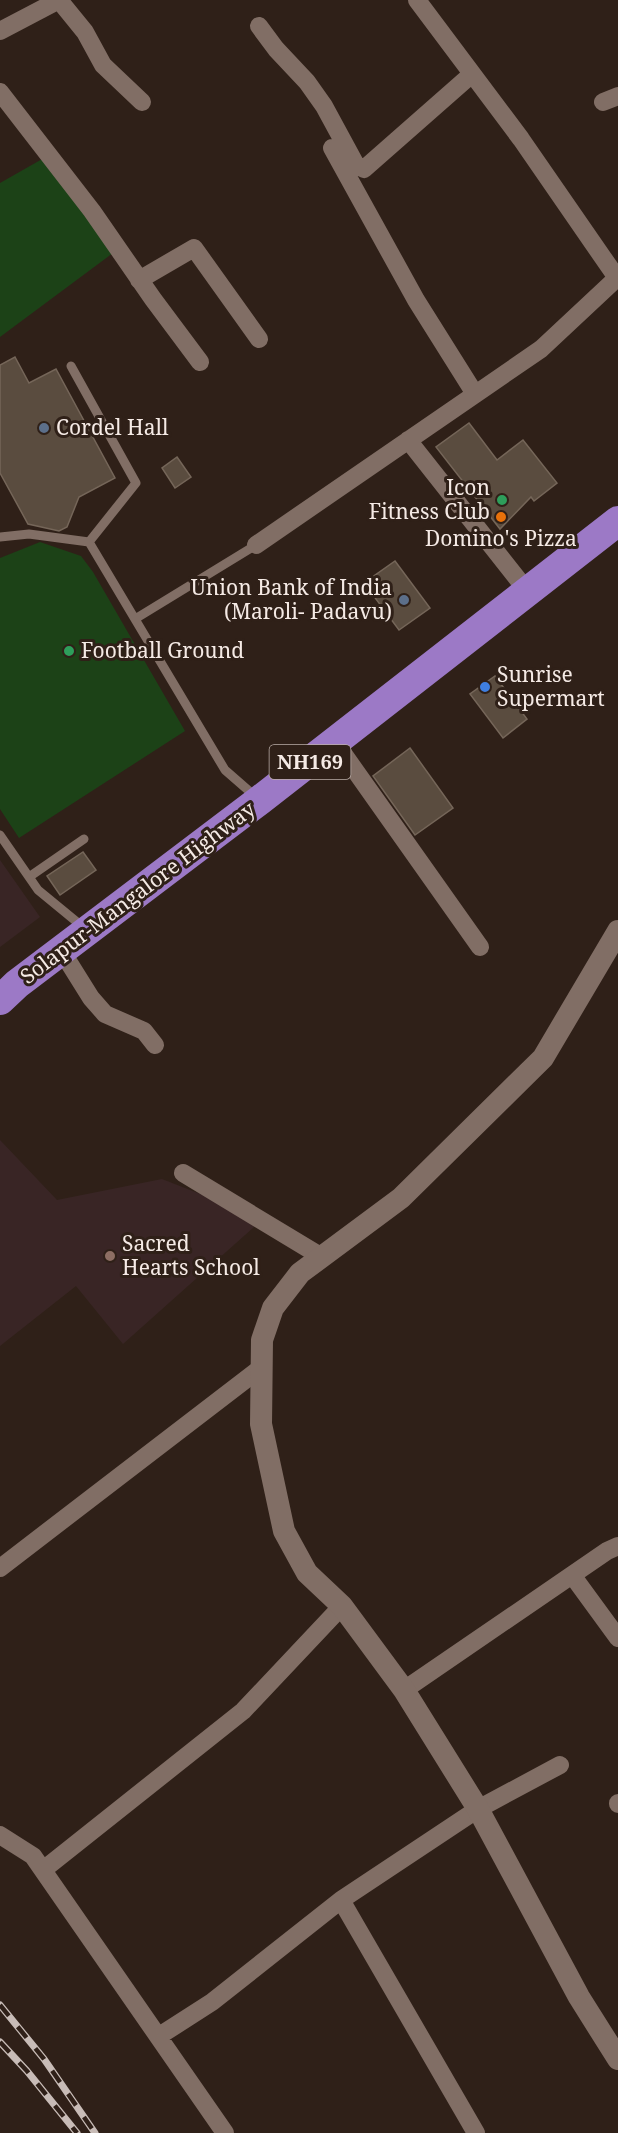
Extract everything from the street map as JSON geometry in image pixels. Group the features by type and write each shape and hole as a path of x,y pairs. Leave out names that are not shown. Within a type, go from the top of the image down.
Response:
{"highway":[{"name":"Solapur-Mangalore Highway","path":"0,1000 17,984 618,524"}],"street":[{"path":"0,31 59,0 85,32 103,65 142,102"},
{"path":"256,545 541,349 618,279 521,140 417,0"},
{"path":"259,26 276,49 307,82 324,106 356,165 364,169 472,74"},
{"path":"0,92 92,211 200,362"},
{"path":"332,148 416,300 475,394"},
{"path":"140,280 194,249 259,339"},
{"path":"408,440 528,592"},
{"path":"335,742 480,947"},
{"path":"618,932 543,1058 401,1198 300,1273 273,1308 262,1340 261,1424 284,1531 307,1573 342,1606 404,1689 478,1809 579,1997 618,2059"},
{"path":"61,951 91,998 105,1014 144,1031 155,1045"},
{"path":"183,1173 322,1257"},
{"path":"0,1568 262,1367"},
{"path":"404,1689 618,1546"},
{"path":"572,1575 618,1638"},
{"path":"44,1870 243,1711 342,1606"},
{"path":"159,2036 212,2002 341,1900 478,1809 560,1765"},
{"path":"0,1835 33,1856 44,1870 225,2133"},
{"path":"341,1900 476,2133"}],"lane":[{"path":"71,366 136,483 89,542"},
{"path":"0,537 29,534 89,542"},
{"path":"89,542 225,770 260,800"},
{"path":"135,619 256,545"},
{"path":"29,877 84,839"},
{"path":"2,841 38,890 87,931"}],"shaded area":[{"path":"0,860 40,917 0,947"},
{"name":"Sacred Hearts School","path":"0,1140 57,1200 162,1179 249,1213 254,1227 123,1344 76,1286 0,1346"}],"green space":[{"path":"44,158 113,253 0,337 0,183"},
{"name":"Football Ground","path":"40,542 81,556 93,572 185,731 19,838 0,809 0,558"}],"building":[{"name":"Cordel Hall","path":"15,357 29,383 56,369 115,478 79,497 67,527 59,531 28,524 0,473 0,365"},
{"path":"469,423 497,460 523,440 557,483 534,501 531,497 500,529 436,447"},
{"path":"177,457 191,477 175,488 162,468"},
{"path":"395,561 430,608 399,630 364,583"},
{"path":"495,676 527,719 503,738 470,694"},
{"path":"410,748 453,808 415,835 373,776"},
{"path":"83,852 96,870 60,895 47,876"}],"railway":[{"path":"0,2005 44,2059 95,2133"},
{"path":"0,2042 27,2071 77,2133"}],"place":[{"name":"Cordel Hall","path":"44,428"},
{"name":"Icon Fitness Club","path":"502,500"},
{"name":"Domino's Pizza","path":"501,517"},
{"name":"Union Bank of India (Maroli- Padavu)","path":"404,600"},
{"name":"Football Ground","path":"69,651"},
{"name":"Sunrise Supermart","path":"485,687"},
{"name":"Sacred Hearts School","path":"110,1256"}]}
